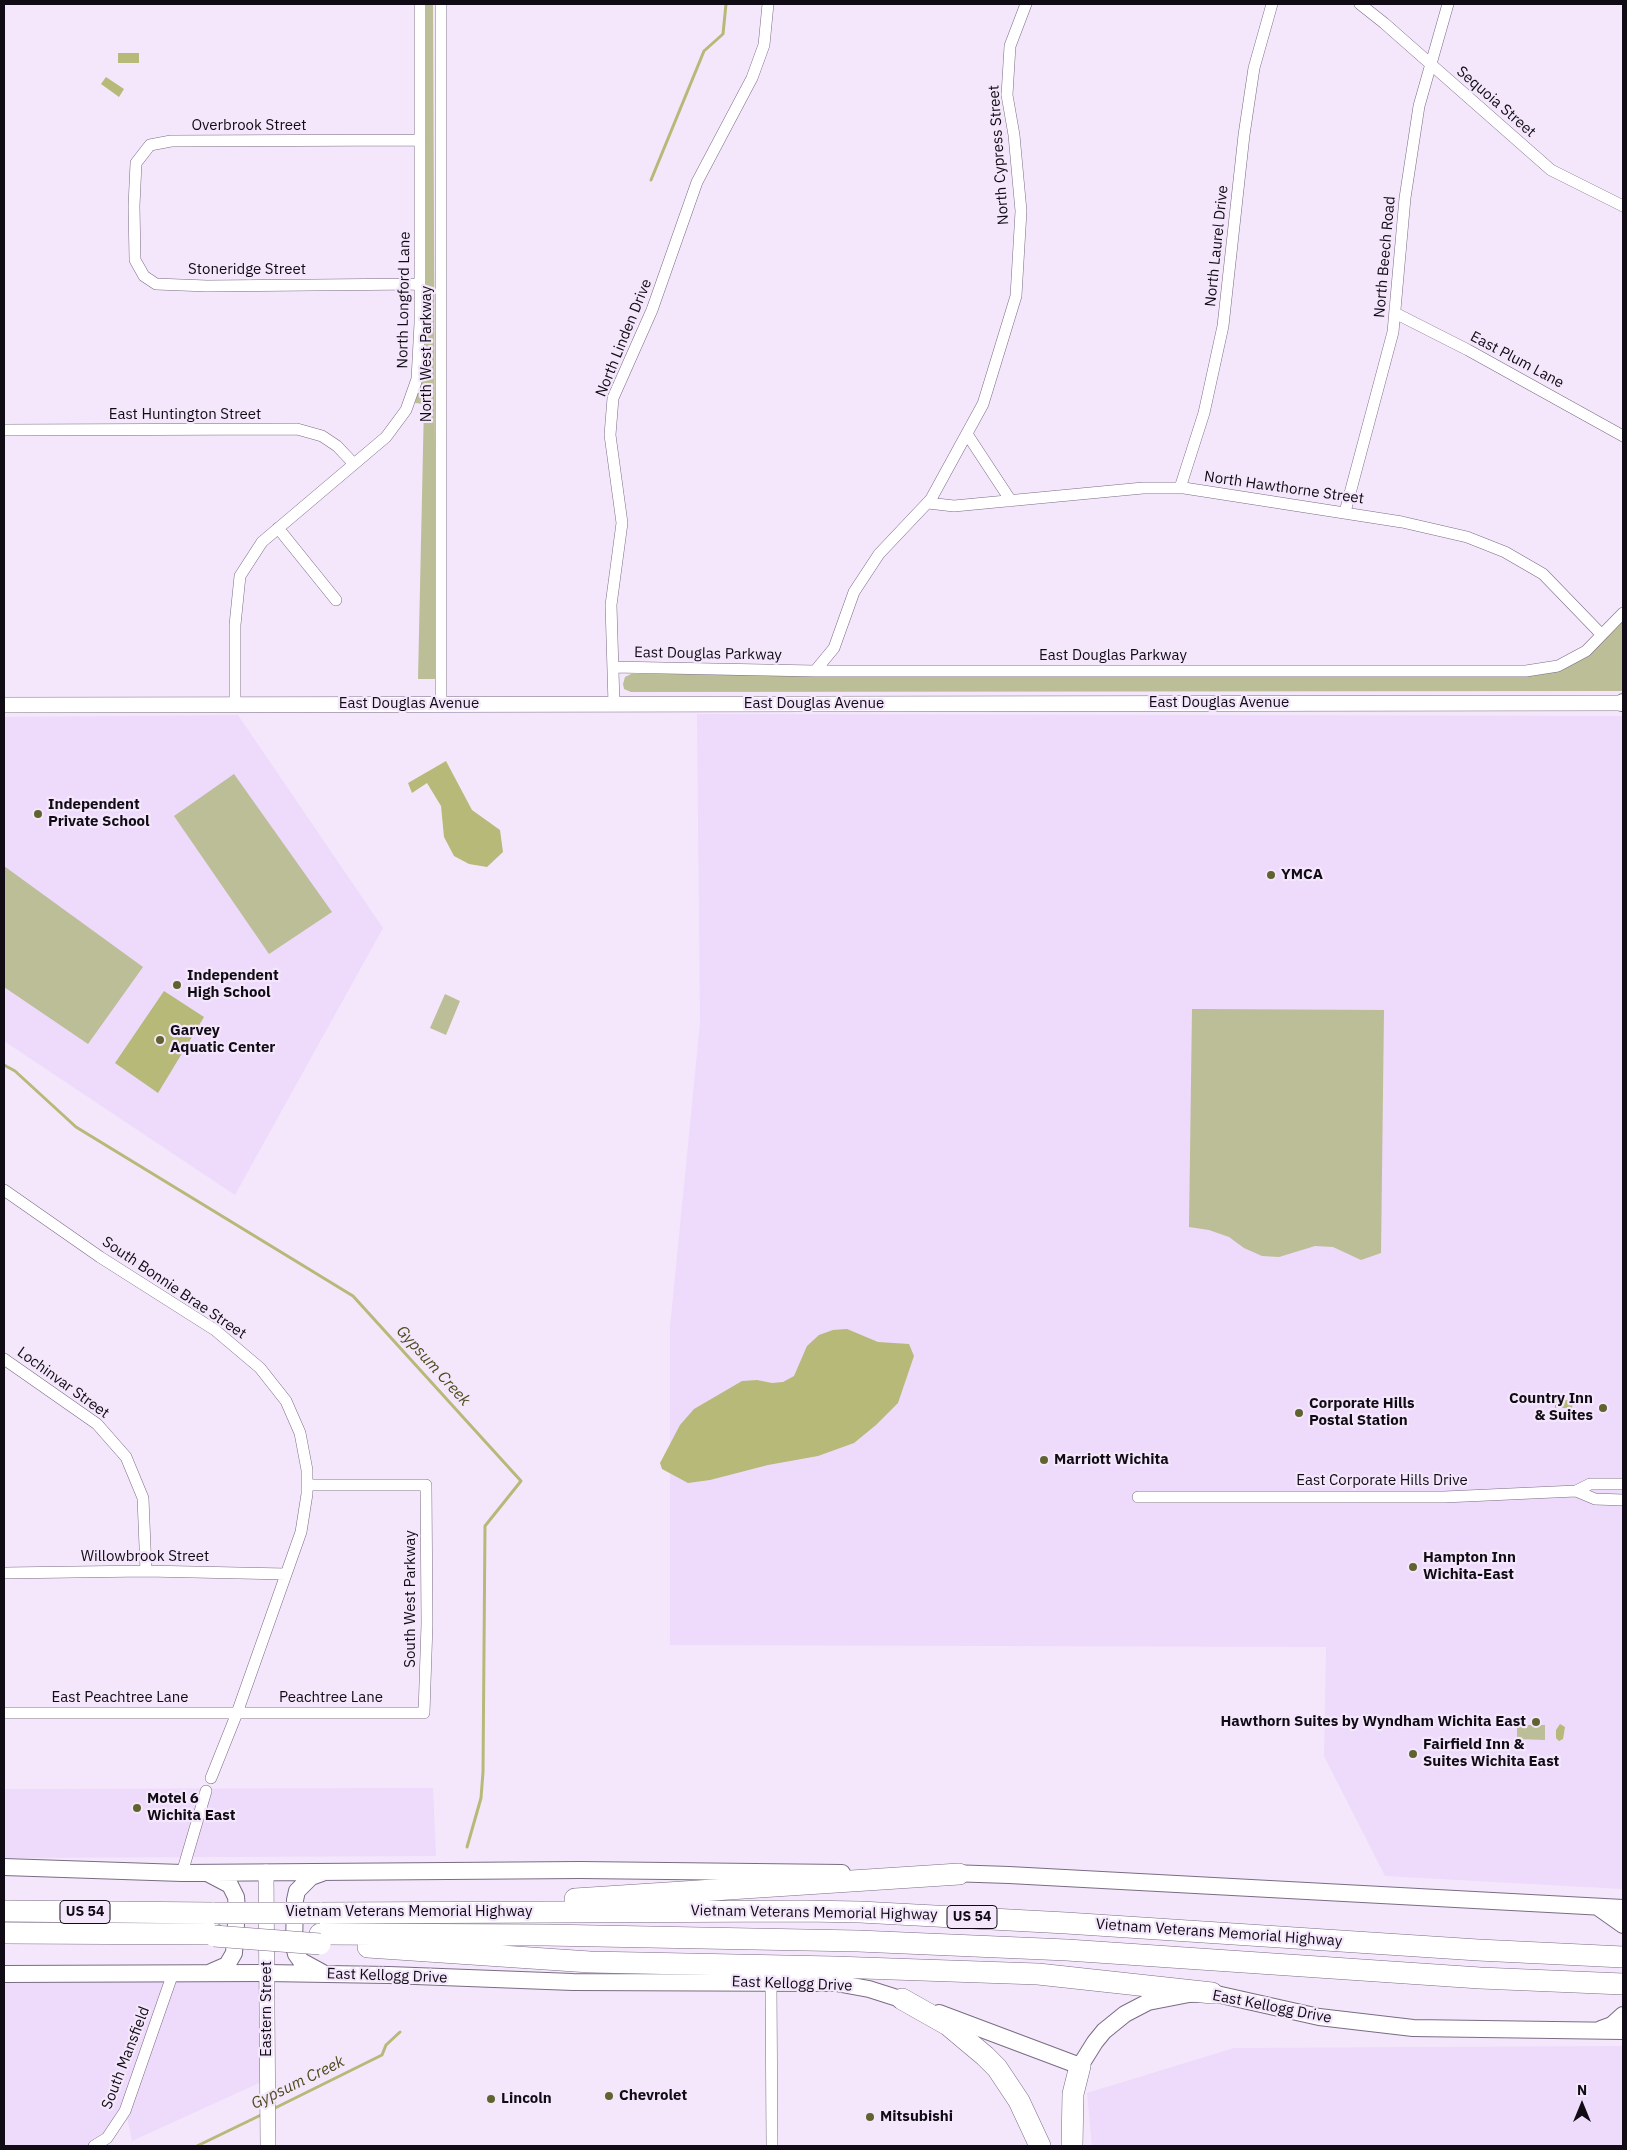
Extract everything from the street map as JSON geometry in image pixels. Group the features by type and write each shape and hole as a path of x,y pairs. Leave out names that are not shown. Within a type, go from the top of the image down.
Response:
{"highway":[{"path":"354,1913 959,1874"},
{"path":"4,1899 165,1912"},
{"name":"Vietnam Veterans Memorial Highway","path":"4,1911 354,1913 796,1910 1066,1923 1478,1950 1623,1957"},
{"name":"Vietnam Veterans Memorial Highway","path":"4,1933 181,1934 320,1939 535,1935 858,1941 1067,1950 1480,1978 1623,1984"},
{"path":"4,1941 119,1934"},
{"path":"320,1939 581,1961 1038,1974 1212,1993"},
{"path":"902,1999 948,2025 991,2061 1019,2101 1040,2146"},
{"path":"1072,2146 1073,2094 1080,2066"}],"main road":[{"path":"4,1867 182,1873 590,1870 959,1874 1623,1908"},
{"path":"203,1872 217,1877 230,1885 236,1897 237,1909 234,1953 230,1962 223,1968 206,1973"},
{"path":"324,1872 311,1877 297,1892 295,1900 294,1946 296,1954 301,1961 325,1974"},
{"path":"1596,1907 1608,1912 1623,1925"},
{"name":"East Kellogg Drive","path":"4,1974 266,1973 573,1982 836,1983 869,1989 902,1999 1080,2066 1104,2031 1136,2007 1175,1995 1212,1993 1319,2017 1385,2025 1442,2029 1623,2030"},
{"path":"1597,2030 1612,2025 1623,2015"}],"street":[{"name":"North Longford Lane","path":"235,704 235,625 240,576 262,542 386,437 406,410 417,379 420,284 420,4"},
{"name":"North West Parkway","path":"441,4 441,704"},
{"name":"North Linden Drive","path":"614,704 611,605 622,523 610,435 612,398 652,310 697,182 723,129 752,78 764,45 768,4"},
{"name":"North Cypress Street","path":"815,670 834,648 854,592 878,554 928,503 983,404 1016,296 1021,211 1014,135 1007,95 1010,46 1026,4"},
{"name":"North Laurel Drive","path":"1180,488 1204,413 1224,326 1254,68 1272,4"},
{"name":"Sequoia Street","path":"1360,4 1551,170 1623,206"},
{"name":"North Beech Road","path":"1345,512 1393,332 1405,198 1419,106 1448,4"},
{"name":"Overbrook Street","path":"134,212 136,163 150,145 171,141 420,140"},
{"name":"Stoneridge Street","path":"134,212 135,260 144,276 156,284 207,286 420,284"},
{"name":"East Plum Lane","path":"1395,313 1468,350 1623,436"},
{"name":"East Huntington Street","path":"4,430 297,430 322,436 337,446 354,464"},
{"path":"967,434 1011,501"},
{"name":"North Hawthorne Street","path":"928,503 954,506 1142,488 1180,488 1402,522 1467,537 1505,552 1543,574 1601,634"},
{"path":"278,528 336,600"},
{"name":"East Douglas Parkway","path":"613,668 1526,671 1558,666 1586,651 1623,613"},
{"name":"East Douglas Avenue","path":"4,705 1623,702"},
{"name":"South Bonnie Brae Street","path":"4,1190 100,1257 215,1330 260,1368 286,1401 300,1434 307,1470 302,1532 211,1778"},
{"name":"Lochinvar Street","path":"4,1359 97,1424 126,1457 143,1498 146,1571"},
{"path":"1576,1491 1590,1484 1623,1484"},
{"name":"South West Parkway","path":"307,1485 426,1485 427,1624 424,1713"},
{"name":"East Corporate Hills Drive","path":"1138,1498 1444,1497 1576,1491 1595,1499 1623,1500"},
{"name":"Willowbrook Street","path":"4,1573 146,1571 286,1574"},
{"name":"Peachtree Lane","path":"237,1712 424,1713"},
{"name":"East Peachtree Lane","path":"4,1713 237,1712"},
{"path":"182,1873 206,1791"},
{"name":"Eastern Street","path":"266,1872 268,2141"},
{"name":"South Mansfield","path":"94,2146 107,2138 125,2111 174,1973"},
{"path":"771,1982 772,2146"}],"shaded area":[{"path":"425,4 433,4 436,679 418,679 424,404 415,403 423,375"},
{"path":"118,53 139,53 139,63 118,63"},
{"path":"106,77 124,89 119,97 101,84"},
{"path":"1623,620 1623,691 631,692 624,689 623,684 625,677 631,674 1510,676 1543,674"},
{"path":"697,714 1623,716 1622,1889 1385,1876 1324,1756 1326,1647 670,1645 670,1327 700,1023"},
{"name":"Independent High School","path":"238,715 383,928 235,1195 4,1041 4,717"},
{"path":"446,761 472,810 500,830 503,852 487,867 469,864 454,856 444,837 441,806 427,783 412,793 408,783"},
{"path":"234,774 332,912 269,954 174,816"},
{"path":"4,866 143,967 88,1044 4,987"},
{"name":"Garvey Aquatic Center","path":"164,991 204,1017 158,1093 115,1063"},
{"path":"445,994 460,1001 446,1035 430,1028"},
{"path":"1192,1009 1384,1010 1381,1253 1361,1260 1333,1247 1315,1246 1279,1257 1262,1256 1244,1248 1229,1237 1209,1230 1189,1227"},
{"path":"847,1329 878,1342 909,1344 914,1356 898,1403 854,1443 818,1456 768,1465 710,1480 688,1483 662,1469 660,1463 680,1425 694,1409 742,1381 783,1382 794,1376 807,1346 819,1335 833,1330"},
{"path":"1555,1400 1573,1400 1572,1408 1555,1408"},
{"path":"1560,1724 1565,1727 1563,1739 1559,1741 1556,1738 1556,1730"},
{"path":"1517,1725 1545,1725 1545,1740 1517,1739"},
{"path":"433,1788 436,1856 4,1858 4,1789"},
{"path":"4,1978 269,1978 270,2078 132,2141 127,2117 105,2146 4,2146"},
{"path":"1623,2046 1623,2146 1092,2146 1087,2093 1234,2048"}],"waterway":[{"path":"651,180 704,51 723,34 726,4"},
{"name":"Gypsum Creek","path":"4,1065 15,1071 76,1127 353,1296 521,1481 485,1526 483,1772 481,1798 467,1847"},
{"name":"Gypsum Creek","path":"273,2109 382,2055 386,2045 400,2032"},
{"name":"Gypsum Creek","path":"197,2146 263,2114"}],"place":[{"name":"Independent Private School","path":"38,814"},
{"name":"YMCA","path":"1271,875"},
{"name":"Independent High School","path":"177,985"},
{"name":"Garvey Aquatic Center","path":"160,1040"},
{"name":"Country Inn & Suites","path":"1603,1408"},
{"name":"Corporate Hills Postal Station","path":"1299,1413"},
{"name":"Marriott Wichita","path":"1044,1460"},
{"name":"Hampton Inn Wichita-East","path":"1413,1567"},
{"name":"Hawthorn Suites by Wyndham Wichita East","path":"1536,1722"},
{"name":"Fairfield Inn & Suites Wichita East","path":"1413,1754"},
{"name":"Motel 6 Wichita East","path":"137,1808"},
{"name":"Chevrolet","path":"609,2096"},
{"name":"Lincoln","path":"491,2099"},
{"name":"Mitsubishi","path":"870,2117"}]}
